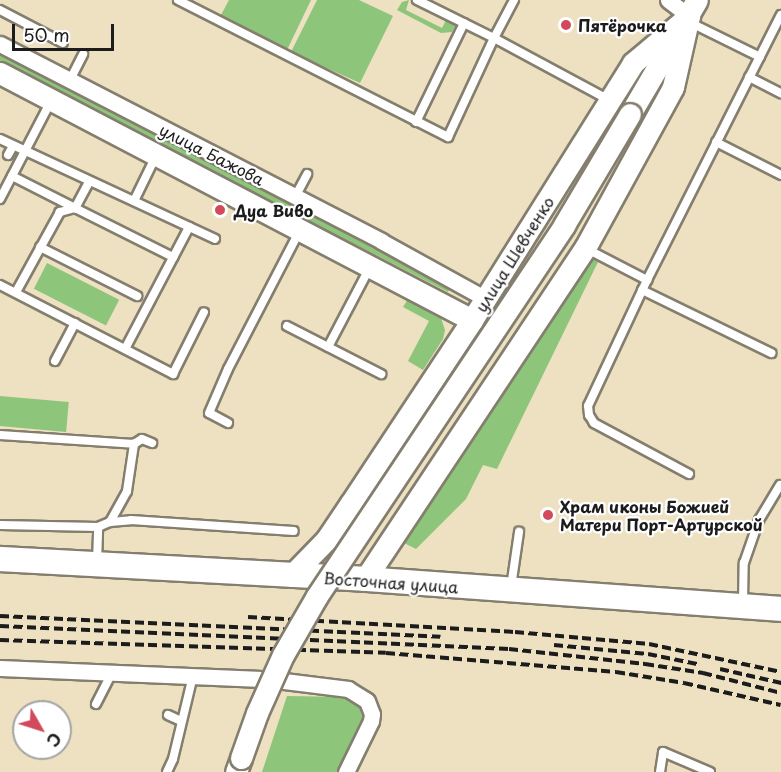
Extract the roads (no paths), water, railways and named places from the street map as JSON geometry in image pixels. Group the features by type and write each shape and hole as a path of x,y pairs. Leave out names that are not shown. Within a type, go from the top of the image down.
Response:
{"main road":[{"name":"улица Шевченко","path":"291,576 326,540 351,503 486,299 633,63 691,12"},
{"path":"239,765 257,713 283,655 316,596 564,225 691,12"},
{"path":"365,579 585,248 673,87 691,12"},
{"name":"улица Бажова","path":"0,73 301,228 472,320"},
{"path":"351,503 352,519 365,533 384,539 401,526"},
{"name":"Восточная улица","path":"0,560 365,579 781,609"}],"street":[{"path":"668,0 691,12"},
{"name":"улица Бажова","path":"0,44 486,299"},
{"path":"1,669 268,679 340,687 362,696 370,707 371,721 346,772"}],"lane":[{"path":"178,0 448,138 514,0"},
{"path":"417,0 464,22 610,101"},
{"path":"0,10 63,42"},
{"path":"691,12 760,57"},
{"path":"689,474 594,423 589,415 588,406 642,290 781,15"},
{"path":"416,122 464,22"},
{"path":"70,80 84,54"},
{"path":"749,77 781,93"},
{"path":"0,199 52,99"},
{"path":"0,139 215,239"},
{"path":"716,142 781,175"},
{"path":"8,155 13,146"},
{"path":"134,201 157,154"},
{"path":"295,197 307,174"},
{"path":"12,176 173,257"},
{"path":"16,292 60,212 75,208 89,182"},
{"path":"125,349 189,227"},
{"path":"228,423 209,413 228,369 301,228"},
{"path":"40,247 137,296"},
{"path":"585,248 647,280"},
{"path":"328,347 371,265"},
{"path":"0,285 173,374 204,312"},
{"path":"642,290 771,353"},
{"path":"55,361 75,323"},
{"path":"287,326 381,374"},
{"path":"0,435 134,444 142,440 152,443"},
{"path":"110,522 127,491 134,444"},
{"path":"743,607 744,563 759,520 780,484"},
{"path":"0,525 98,527 110,522 131,520 294,531"},
{"path":"97,564 98,527"},
{"path":"511,590 519,532"},
{"path":"96,704 112,673"},
{"path":"167,772 173,759 193,676"},
{"path":"168,715 181,721"},
{"path":"660,772 663,752 710,772"}],"railway":[{"path":"0,616 440,637"},
{"path":"248,617 515,632 649,644 781,672"},
{"path":"0,626 509,649 645,664 703,673 781,693"},
{"path":"0,640 386,653 616,672 684,683 781,705"},
{"path":"554,645 648,654 697,664"},
{"path":"720,669 781,683"}],"place":[{"name":"Пятёрочка","path":"566,25"},
{"name":"Дуа Виво","path":"220,210"},
{"name":"Храм иконы Божией Матери Порт-Артурской","path":"548,515"}]}
